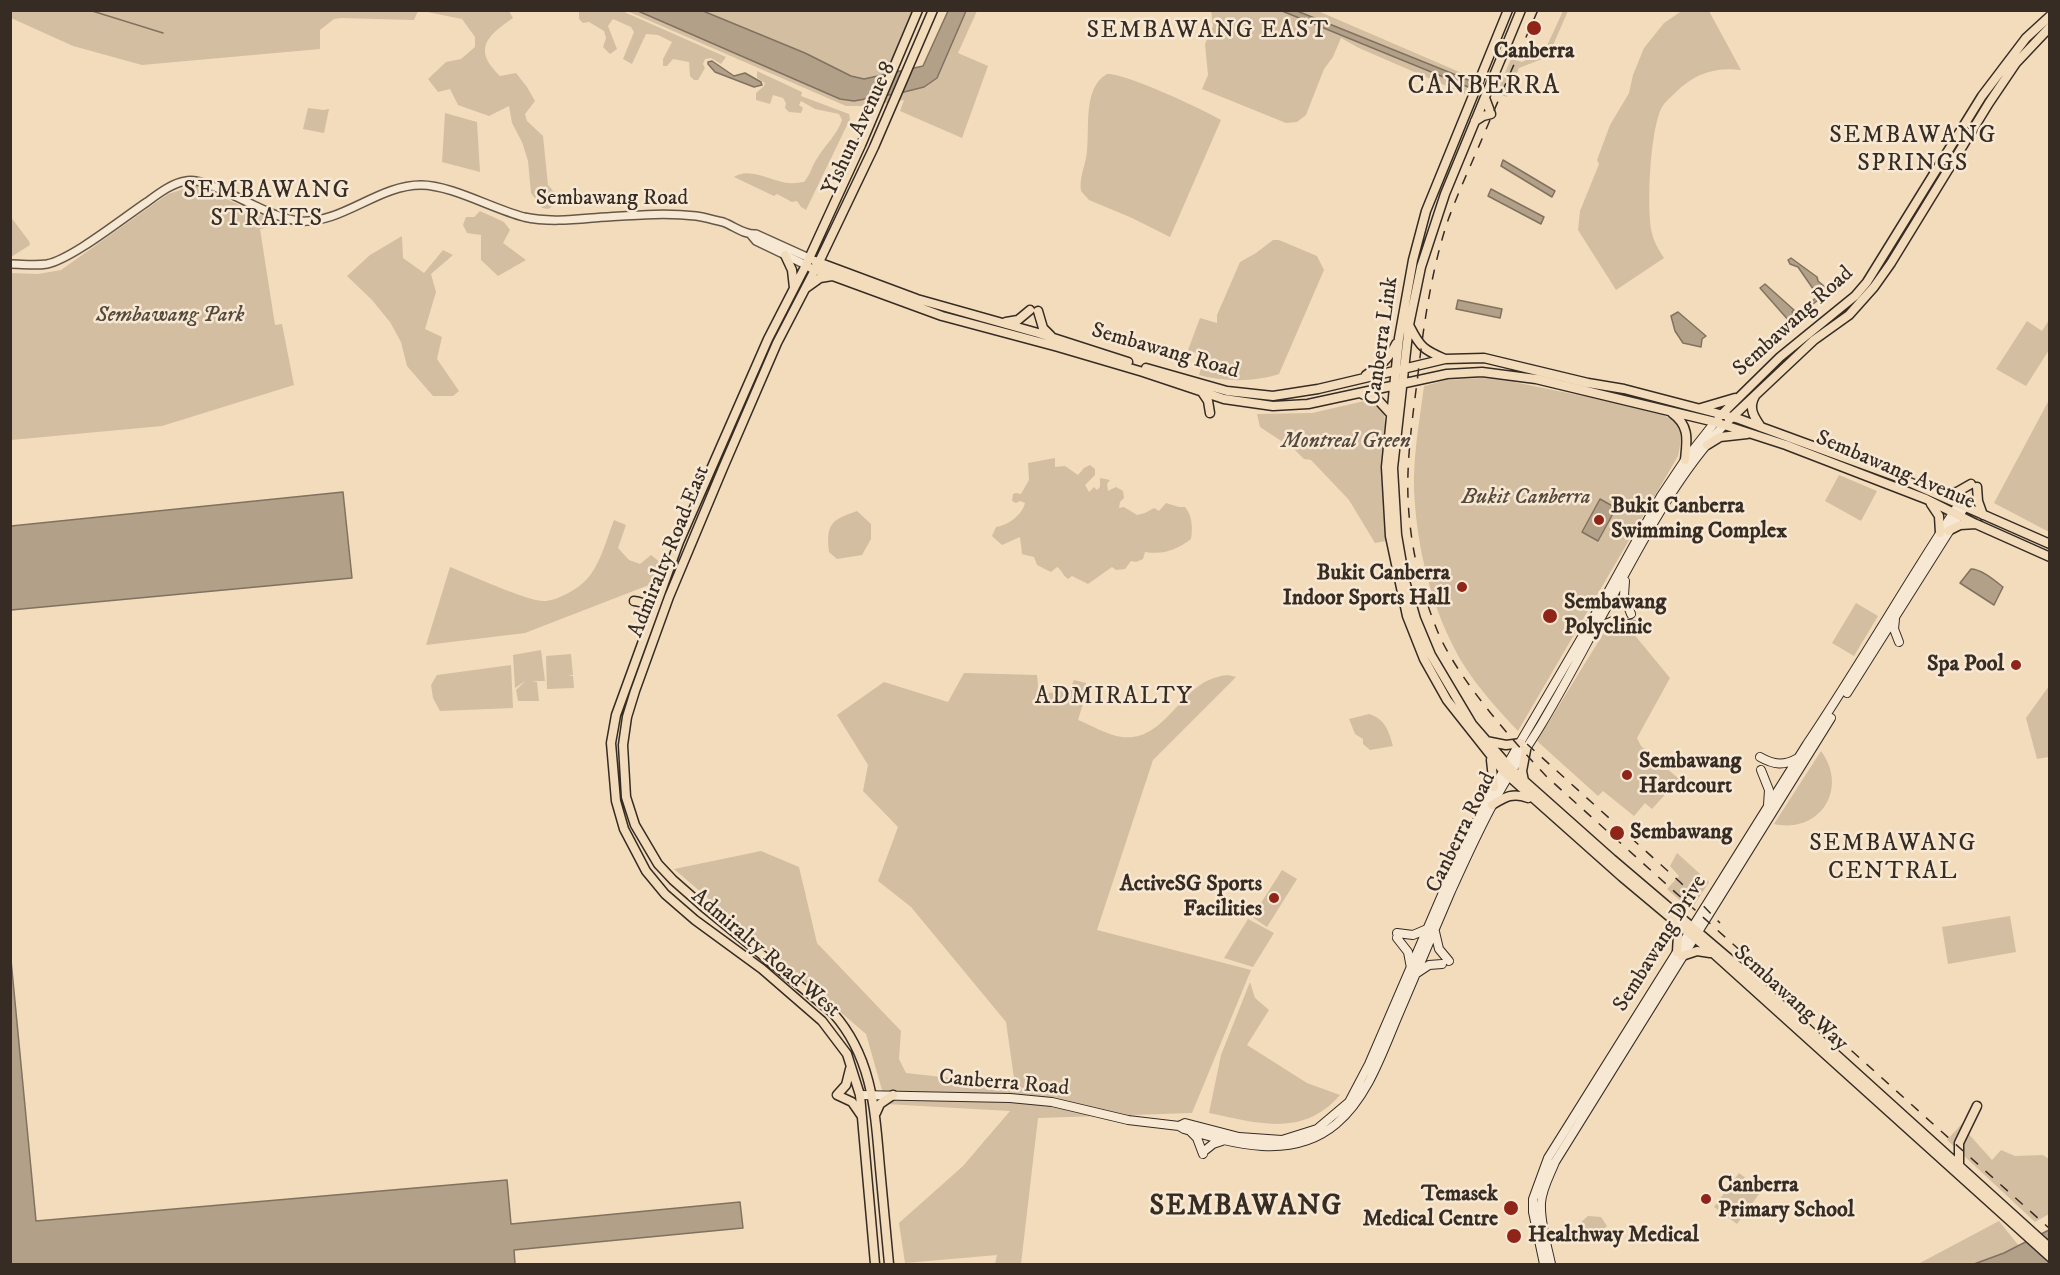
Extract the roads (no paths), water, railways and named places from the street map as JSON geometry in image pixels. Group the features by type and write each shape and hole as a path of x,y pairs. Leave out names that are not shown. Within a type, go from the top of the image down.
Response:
{"main road":[{"name":"Yishun Avenue 8","path":"812,264 918,10"},
{"name":"Yishun Avenue 8","path":"812,264 826,245 874,147 933,10"},
{"path":"1503,10 1504,20"},
{"name":"Canberra Link","path":"1400,369 1399,338 1413,260 1426,211 1508,10"},
{"name":"Canberra Link","path":"1508,771 1490,757 1461,719 1436,682 1424,659 1407,616 1390,536 1386,467 1390,413 1398,384 1421,267 1445,194 1474,122 1480,117 1491,114 1485,98 1521,10"},
{"name":"Sembawang Road","path":"1715,422 1738,397 1800,340 1862,289 1982,96 2027,37 2049,16"},
{"name":"Sembawang Road","path":"812,264 942,316 1058,347 1224,399 1273,405 1323,402 1416,380 1482,372 1536,379 1724,425 1814,340 1849,315 1874,287 1911,232 1989,103 2016,63 2049,27"},
{"path":"2027,37 2039,37"},
{"path":"804,290 820,278 834,273 826,245"},
{"path":"785,255 792,268 794,289"},
{"name":"Admiralty Road East","path":"638,858 624,829 612,776 611,743 616,715 679,542 768,339 794,289 812,264"},
{"name":"Admiralty Road East","path":"658,864 635,825 626,797 623,745 627,717 669,597 777,343 804,290 812,264"},
{"name":"Sembawang Road","path":"834,273 1227,391 1273,396 1318,389 1445,359 1484,358 1588,383 1624,389 1731,417"},
{"path":"1862,289 1866,291 1874,287"},
{"path":"1000,323 1018,320 1034,310 1042,328 1052,337"},
{"path":"1409,325 1418,343 1424,349 1445,359"},
{"path":"1361,379 1383,364 1399,338"},
{"path":"1482,372 1481,363 1484,358"},
{"path":"1400,396 1416,380"},
{"name":"Canberra Link","path":"1398,384 1400,396 1394,468 1398,535 1406,581 1416,619 1431,655 1457,701 1508,771"},
{"path":"1318,389 1328,393 1323,402"},
{"path":"1202,391 1208,401 1210,413"},
{"path":"1756,393 1751,408 1761,427"},
{"path":"1362,394 1379,401 1390,413"},
{"path":"1698,408 1738,397"},
{"path":"1669,410 1678,417 1687,431 1685,460"},
{"name":"Sembawang Avenue","path":"1731,417 1878,469 2049,544"},
{"name":"Canberra Road","path":"1179,1126 1185,1123 1239,1137 1282,1140 1317,1129 1340,1111 1357,1090 1508,771 1596,627 1661,496 1685,460 1715,422"},
{"name":"Sembawang Avenue","path":"1724,425 1786,445 1926,499 2049,557"},
{"name":"Canberra Road","path":"1524,746 1667,500 1695,459 1724,425"},
{"path":"1707,445 1720,437 1750,434"},
{"path":"1939,495 1974,486 1983,515"},
{"path":"1926,499 1939,516 1944,532 1960,525 1976,524"},
{"name":"Sembawang Drive","path":"1551,1264 1542,1221 1541,1202 1555,1162 1798,758 1962,505"},
{"name":"Sembawang Drive","path":"1693,932 1896,614 1944,532"},
{"path":"1626,570 1624,595 1631,614"},
{"path":"634,601 646,605 650,612 650,624"},
{"path":"1896,614 1894,629 1899,642"},
{"path":"1596,627 1613,621 1633,625"},
{"path":"1486,741 1524,746 1522,771 1524,781"},
{"path":"1490,757 1494,787"},
{"path":"1760,757 1769,762 1784,765 1798,758"},
{"path":"1761,770 1769,790 1768,807"},
{"name":"Canberra Road","path":"1432,930 1457,860 1494,787 1508,771"},
{"name":"Sembawang Way","path":"1508,771 1524,781 1693,932 1746,974 1959,1165 2049,1257"},
{"name":"Sembawang Way","path":"1508,771 1534,800 1673,920 1693,932 1748,986 2024,1229 2049,1248"},
{"path":"1492,805 1508,795 1519,795 1534,800"},
{"name":"Admiralty Road West","path":"638,858 665,894 700,924 762,969 822,1021 842,1046 861,1095 875,1264"},
{"name":"Admiralty Road West","path":"658,864 710,913 832,1013 858,1049 873,1095 889,1264"},
{"path":"700,924 708,922 711,917 710,913"},
{"path":"1673,920 1678,935 1680,954 1696,951 1713,954"},
{"path":"711,932 713,924 720,921"},
{"path":"1432,930 1446,963 1429,965 1413,971 1408,952 1397,935 1413,935 1432,930"},
{"path":"759,951 764,962 762,969"},
{"name":"Sembawang Drive","path":"1544,1264 1533,1212 1533,1199 1548,1158 1680,954"},
{"name":"Canberra Road","path":"861,1095 1010,1098 1052,1102 1128,1120 1179,1126 1223,1141 1285,1146 1312,1138 1336,1124 1351,1109 1365,1089 1413,971"},
{"path":"1746,974 1744,979 1748,986"},
{"path":"851,1066 849,1078 843,1090 837,1095 852,1102 863,1118"},
{"path":"875,1116 880,1104 893,1095"},
{"path":"1959,1165 1959,1143 1977,1106"},
{"path":"1190,1131 1197,1138 1203,1153 1213,1144 1223,1141"},
{"path":"872,1210 879,1208 882,1192"}],"street":[{"name":"Sembawang Road","path":"10,264 40,265 61,259 155,196 187,180 208,183 258,208 302,221 330,216 386,192 419,185 435,186 525,217 559,220 661,214 697,216 723,222 785,255 812,264"},
{"name":"Sembawang Road","path":"751,235 756,234 769,239 812,264"}],"waterway":[{"path":"89,10 163,33"}],"railway":[{"path":"1538,10 1447,223 1432,279 1420,355 1411,436 1408,494 1415,557 1432,618 1449,654 1474,691 1503,728 1547,777 2050,1229"},
{"path":"1527,744 1680,882 1720,923"}],"place":[{"name":"Canberra","path":"1534,28"},
{"name":"Bukit Canberra Swimming Complex","path":"1599,520"},
{"name":"Bukit Canberra Indoor Sports Hall","path":"1462,587"},
{"name":"Sembawang Polyclinic","path":"1550,616"},
{"name":"Spa Pool","path":"2016,665"},
{"name":"Sembawang Hardcourt","path":"1627,775"},
{"name":"Sembawang","path":"1617,833"},
{"name":"ActiveSG Sports Facilities","path":"1274,898"},
{"name":"Canberra Primary School","path":"1706,1199"},
{"name":"Temasek Medical Centre","path":"1511,1208"},
{"name":"Healthway Medical","path":"1514,1236"}],"district":[{"name":"SEMBAWANG EAST","path":"1208,32"},
{"name":"CANBERRA","path":"1484,88"},
{"name":"SEMBAWANG SPRINGS","path":"1913,151"},
{"name":"SEMBAWANG STRAITS","path":"267,206"},
{"name":"ADMIRALTY","path":"1114,698"},
{"name":"SEMBAWANG CENTRAL","path":"1893,859"},
{"name":"SEMBAWANG","path":"1246,1208"}],"park label":[{"name":"Sembawang Park","path":"170,316"},
{"name":"Montreal Green","path":"1346,442"},
{"name":"Bukit Canberra","path":"1526,498"}]}
